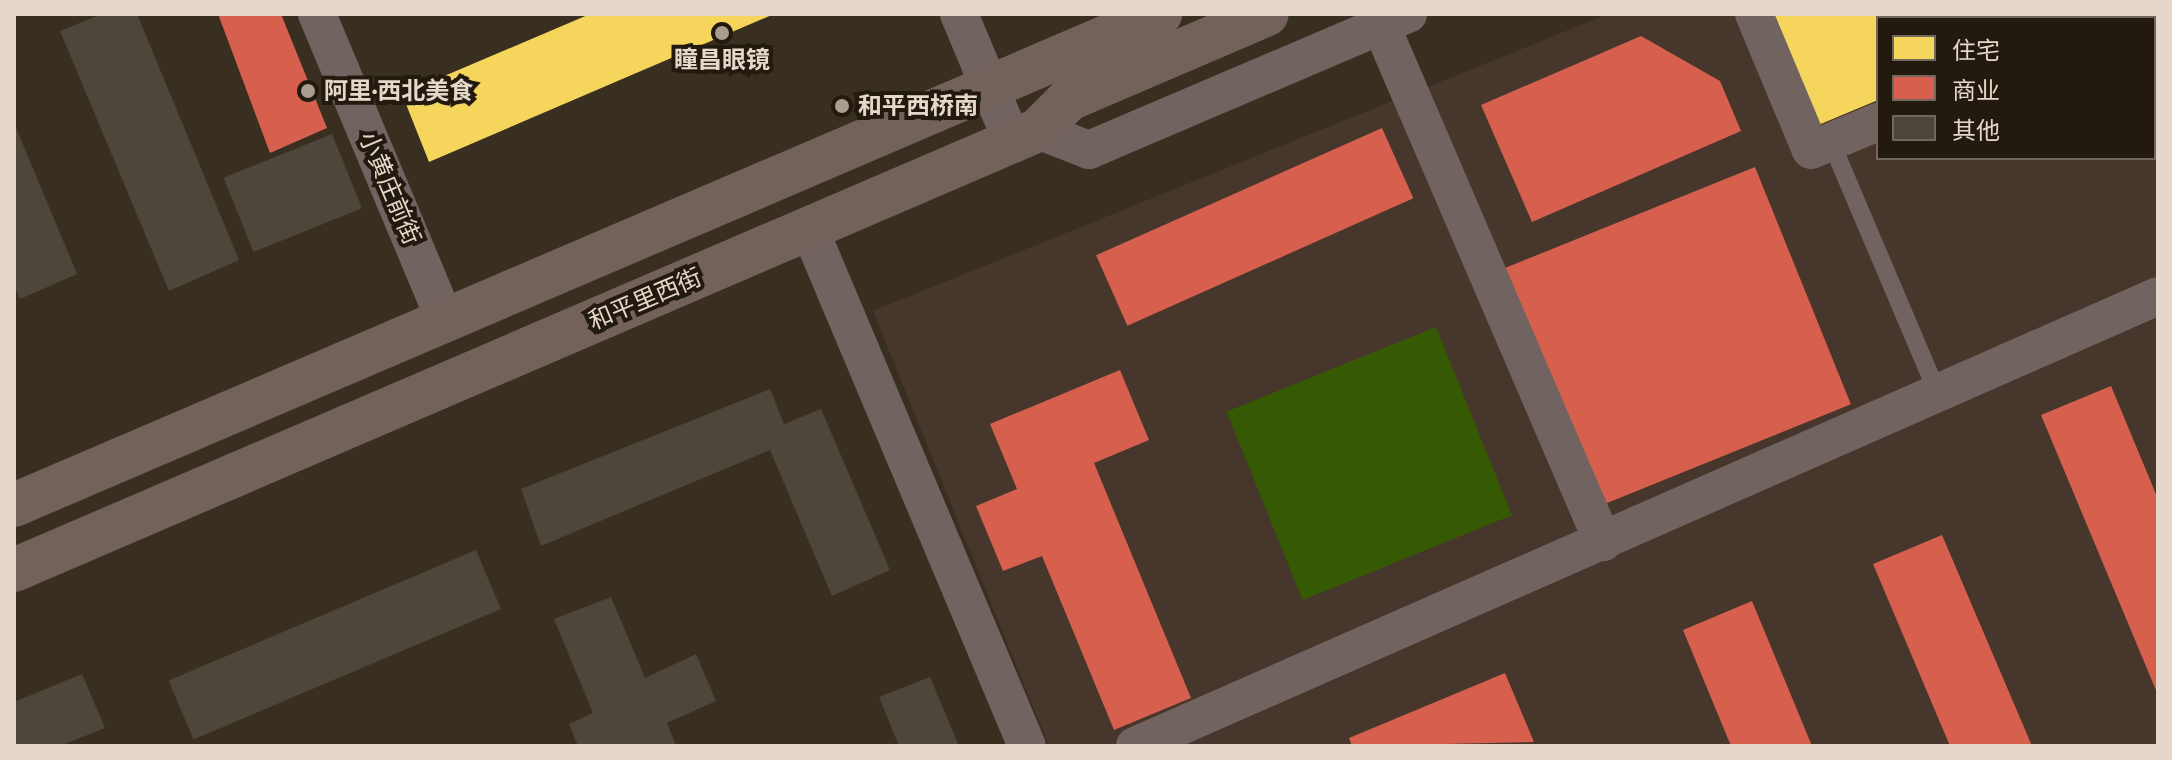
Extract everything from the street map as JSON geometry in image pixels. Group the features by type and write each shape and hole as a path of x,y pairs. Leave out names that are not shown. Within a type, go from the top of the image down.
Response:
{"main road":[{"path":"14,505 444,317 1160,14"},
{"name":"和平里西街","path":"14,570 1025,135 1069,99 1267,14"}],"street":[{"name":"小黄庄前街","path":"317,14 444,317"},
{"path":"959,14 989,86 1025,135 1089,150 1408,14"},
{"path":"1376,14 1603,542"},
{"path":"1754,14 1811,150 1876,123"},
{"path":"809,228 1027,746"},
{"path":"1135,746 2158,296"}],"lane":[{"path":"1831,142 1938,394"}],"shaded area":[{"path":"1608,14 2158,14 2158,746 1049,746 873,311"}],"green space":[{"path":"1436,327 1512,515 1303,600 1226,412"}],"building: 住宅":[{"path":"590,14 774,14 429,162 402,94"},
{"path":"1769,14 1983,14 1876,16 1876,101 1816,126"}],"building: 商业":[{"path":"218,14 281,14 327,128 270,153"},
{"path":"1641,36 1720,81 1741,131 1532,222 1481,105"},
{"path":"1382,128 1413,198 1127,326 1096,255"},
{"path":"1755,167 1851,404 1601,505 1506,268"},
{"path":"1120,370 1149,440 1094,463 1191,698 1114,730 1042,556 1003,571 976,506 1017,489 990,424"},
{"path":"2111,386 2158,499 2158,695 2041,415"},
{"path":"1942,535 2032,746 1950,746 1873,564"},
{"path":"1752,601 1812,746 1731,746 1683,630"},
{"path":"1505,673 1534,742 1352,746 1349,738"}],"building: 其他":[{"path":"102,14 137,14 239,260 169,291 60,31"},
{"path":"14,123 77,274 20,299 14,285"},
{"path":"332,134 362,208 253,252 224,178"},
{"path":"770,389 784,424 821,409 890,570 832,596 770,450 541,546 521,489"},
{"path":"476,550 501,609 194,739 169,681"},
{"path":"611,597 645,678 696,654 716,701 667,723 676,746 578,746 569,724 593,713 554,619"},
{"path":"82,674 105,728 60,746 14,746 14,702"},
{"path":"930,677 959,746 899,746 879,697"}],"place":[{"name":"瞳昌眼镜","path":"722,33"},
{"name":"阿里·西北美食","path":"308,91"},
{"name":"和平西桥南","path":"842,106"}]}
